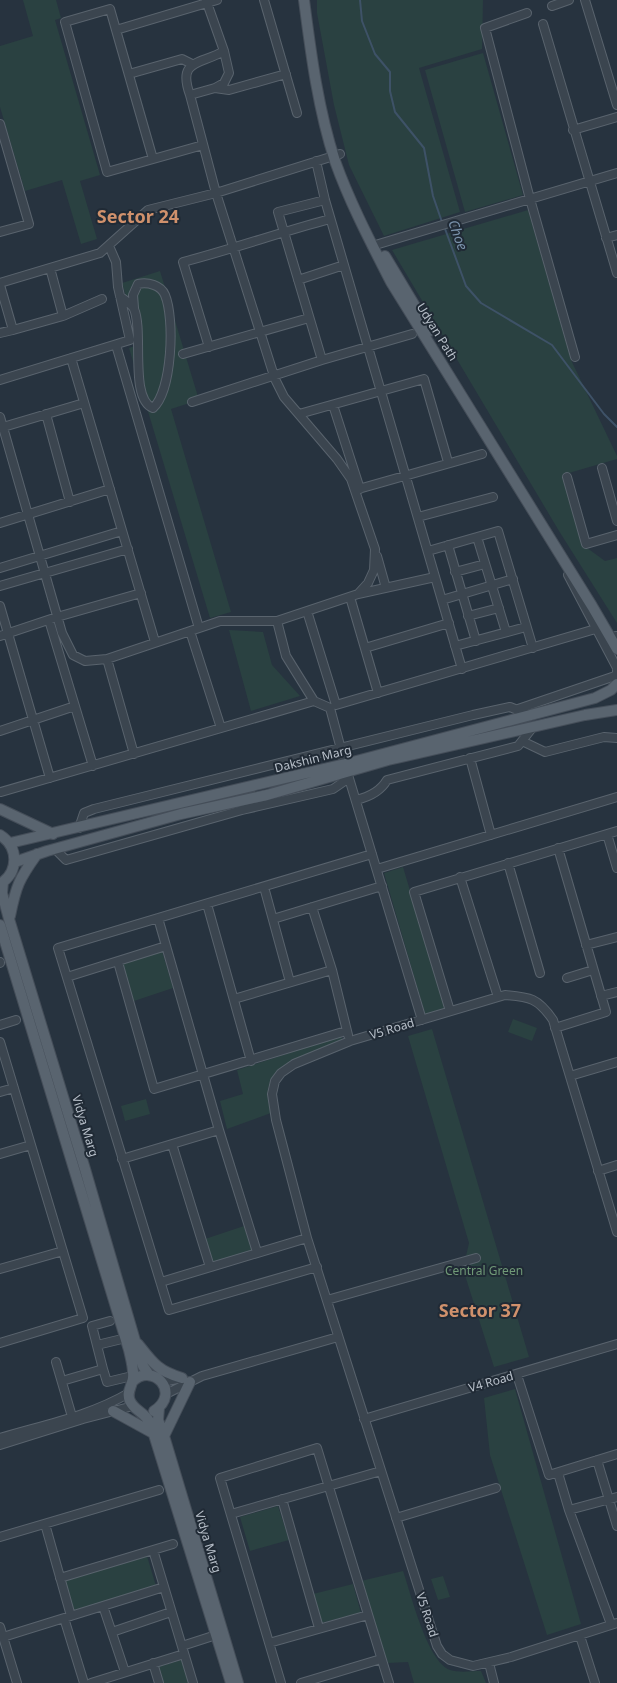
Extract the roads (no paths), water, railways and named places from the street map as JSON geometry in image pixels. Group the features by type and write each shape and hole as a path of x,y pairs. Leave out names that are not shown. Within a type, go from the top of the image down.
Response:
{"main road":[{"name":"Udyan Path","path":"304,0 319,99 337,155 391,282 592,606 617,650"},
{"name":"Udyan Path","path":"310,0 320,70 337,155"},
{"name":"Udyan Path","path":"375,246 398,279 617,636"},
{"name":"Dakshin Marg","path":"14,862 181,814 267,795 530,715 595,698 611,690 617,684"},
{"name":"Dakshin Marg","path":"10,843 347,771 585,715 617,710"},
{"path":"0,809 52,834"},
{"path":"0,835 10,843 14,852 14,862 10,876 2,883"},
{"path":"4,922 20,878 37,854"},
{"name":"Vidya Marg","path":"2,883 4,922 129,1350 133,1368 129,1393"},
{"name":"Vidya Marg","path":"4,922 85,1169 143,1366 149,1375"},
{"path":"134,1337 156,1367 168,1374 186,1380 164,1436"},
{"path":"129,1393 133,1406 144,1412 153,1412 159,1408 164,1402 166,1394 162,1382 149,1375 130,1380"},
{"name":"Vidya Marg","path":"159,1408 158,1420 238,1683"},
{"path":"113,1412 153,1433"},
{"name":"Vidya Marg","path":"144,1412 153,1433 231,1683"}],"street":[{"path":"116,30 218,0"},
{"path":"264,0 297,113"},
{"path":"552,6 569,0"},
{"path":"585,0 617,105"},
{"path":"190,95 215,88 224,83 229,73 224,51 207,2"},
{"path":"153,159 110,9 65,22 107,172 203,145"},
{"path":"527,13 485,28 530,199 575,357"},
{"path":"543,24 617,273"},
{"path":"224,51 192,64 187,71 185,82 216,193 274,376 284,397 337,459 357,490"},
{"path":"129,74 182,59 192,64"},
{"path":"215,88 230,90 286,74"},
{"path":"574,130 617,117"},
{"path":"0,124 29,224 0,232"},
{"path":"14,330 0,284 100,253 148,210 216,193 337,155"},
{"path":"316,161 330,219 462,669"},
{"path":"518,709 615,676 617,668 558,557 514,489 378,266 373,257 375,246 617,173"},
{"path":"322,360 278,212 325,200"},
{"path":"209,347 183,262 234,249 283,232 330,219"},
{"path":"606,238 617,235"},
{"path":"0,380 130,340 120,296 116,262 109,246"},
{"path":"298,280 344,265"},
{"path":"50,268 63,316"},
{"path":"120,296 134,308 139,334 142,396 148,406 153,408 157,404 166,381 169,359 171,327 164,294 148,282 138,284 133,295 134,308"},
{"path":"0,333 63,316 102,299"},
{"path":"183,354 309,318"},
{"path":"192,402 322,360 412,334"},
{"path":"116,345 199,628"},
{"path":"71,358 155,642"},
{"path":"299,414 424,379 448,462"},
{"path":"1,427 84,403"},
{"path":"332,405 386,588"},
{"path":"46,414 70,502"},
{"path":"0,417 1,427 45,573 53,618 75,706 93,766"},
{"path":"357,490 406,474 482,454"},
{"path":"602,468 617,521"},
{"path":"567,477 586,544 617,535"},
{"path":"0,523 110,489"},
{"path":"418,517 493,497"},
{"path":"0,568 122,530"},
{"path":"428,551 498,531 533,648"},
{"path":"476,537 506,632"},
{"path":"448,545 476,641"},
{"path":"0,586 128,549"},
{"path":"358,594 368,583 374,570 375,549"},
{"path":"456,572 485,564"},
{"path":"53,618 74,655 85,662 107,659 220,621 277,621 358,594 435,577"},
{"path":"442,600 513,579"},
{"path":"4,635 140,592"},
{"path":"350,597 378,693"},
{"path":"0,606 4,635 34,720 50,778"},
{"path":"468,616 499,608"},
{"path":"307,611 333,707 340,749 422,1020"},
{"path":"277,621 286,656 314,701"},
{"path":"365,648 449,624"},
{"path":"455,646 526,627"},
{"path":"1,792 314,701 333,707 592,630"},
{"path":"190,631 221,728"},
{"path":"107,659 134,754"},
{"path":"0,731 75,706"},
{"path":"79,828 84,813 94,809 472,715 510,708 518,709 530,715"},
{"path":"356,800 365,798 382,789 387,780 518,746 533,727"},
{"path":"522,741 545,752 604,738 617,738"},
{"path":"470,758 491,835"},
{"path":"377,869 617,796"},
{"path":"450,1011 414,892 617,831"},
{"path":"607,834 617,868"},
{"path":"555,1028 606,1012 558,848"},
{"path":"317,1267 169,1310 58,948 372,854"},
{"path":"508,863 540,973"},
{"path":"460,877 498,996"},
{"path":"273,919 382,886"},
{"path":"264,887 290,982"},
{"path":"206,904 251,1061"},
{"path":"312,907 332,970 350,1041"},
{"path":"158,918 219,1130 257,1252"},
{"path":"586,945 617,937"},
{"path":"67,977 166,946"},
{"path":"118,962 154,1089 346,1031"},
{"path":"234,999 332,970"},
{"path":"567,978 593,970"},
{"path":"601,996 617,992"},
{"name":"V5 Road","path":"614,1624 580,1636 473,1666 457,1663 442,1654 436,1646 307,1238 276,1120 272,1094 275,1081 281,1073 294,1064 350,1041 498,996 521,996 536,1001 549,1015 555,1028 617,1232"},
{"path":"0,1023 16,1020"},
{"path":"0,1042 83,1318 0,1343"},
{"path":"570,1076 617,1062"},
{"path":"0,1092 14,1088"},
{"path":"122,1159 219,1130"},
{"path":"172,1144 210,1267"},
{"path":"0,1154 31,1145"},
{"path":"598,1170 617,1165"},
{"path":"161,1282 307,1238"},
{"path":"0,1269 63,1251"},
{"path":"327,1300 476,1258"},
{"path":"110,1321 92,1326 107,1382 130,1380"},
{"path":"162,1382 186,1380 202,1376 338,1337"},
{"path":"97,1345 122,1339"},
{"name":"V4 Road","path":"364,1419 617,1344"},
{"path":"56,1362 72,1420"},
{"path":"62,1381 103,1369"},
{"path":"517,1375 549,1475 617,1454"},
{"path":"166,1394 186,1380"},
{"path":"0,1445 72,1420 110,1404 129,1393"},
{"path":"0,1438 133,1406"},
{"path":"281,1683 220,1478 317,1448 389,1683"},
{"path":"597,1460 613,1498 617,1526"},
{"path":"231,1514 381,1471"},
{"path":"558,1473 569,1510 614,1624"},
{"path":"396,1518 496,1488"},
{"path":"0,1537 159,1490"},
{"path":"569,1510 613,1498"},
{"path":"282,1499 318,1628"},
{"path":"45,1524 60,1578 67,1617 84,1683"},
{"path":"60,1578 173,1544"},
{"path":"153,1550 193,1683"},
{"path":"3,1637 164,1588"},
{"path":"104,1606 125,1672"},
{"path":"112,1632 171,1612"},
{"path":"269,1643 368,1615"},
{"path":"0,1627 17,1683"},
{"path":"90,1683 153,1663 216,1635"},
{"path":"580,1636 594,1683"},
{"path":"301,1683 382,1659"},
{"path":"153,1663 158,1683"},
{"path":"489,1663 494,1683"}],"waterway":[{"name":"Choe","path":"360,0 362,21 375,54 390,72 390,91 395,112 424,148 433,196 442,222"},
{"name":"Choe","path":"444,226 466,286 481,303 552,345 604,414 617,427"}],"district":[{"name":"Sector 24","path":"138,217"},
{"name":"Sector 37","path":"480,1311"}],"park label":[{"name":"Central Green","path":"484,1271"}]}
